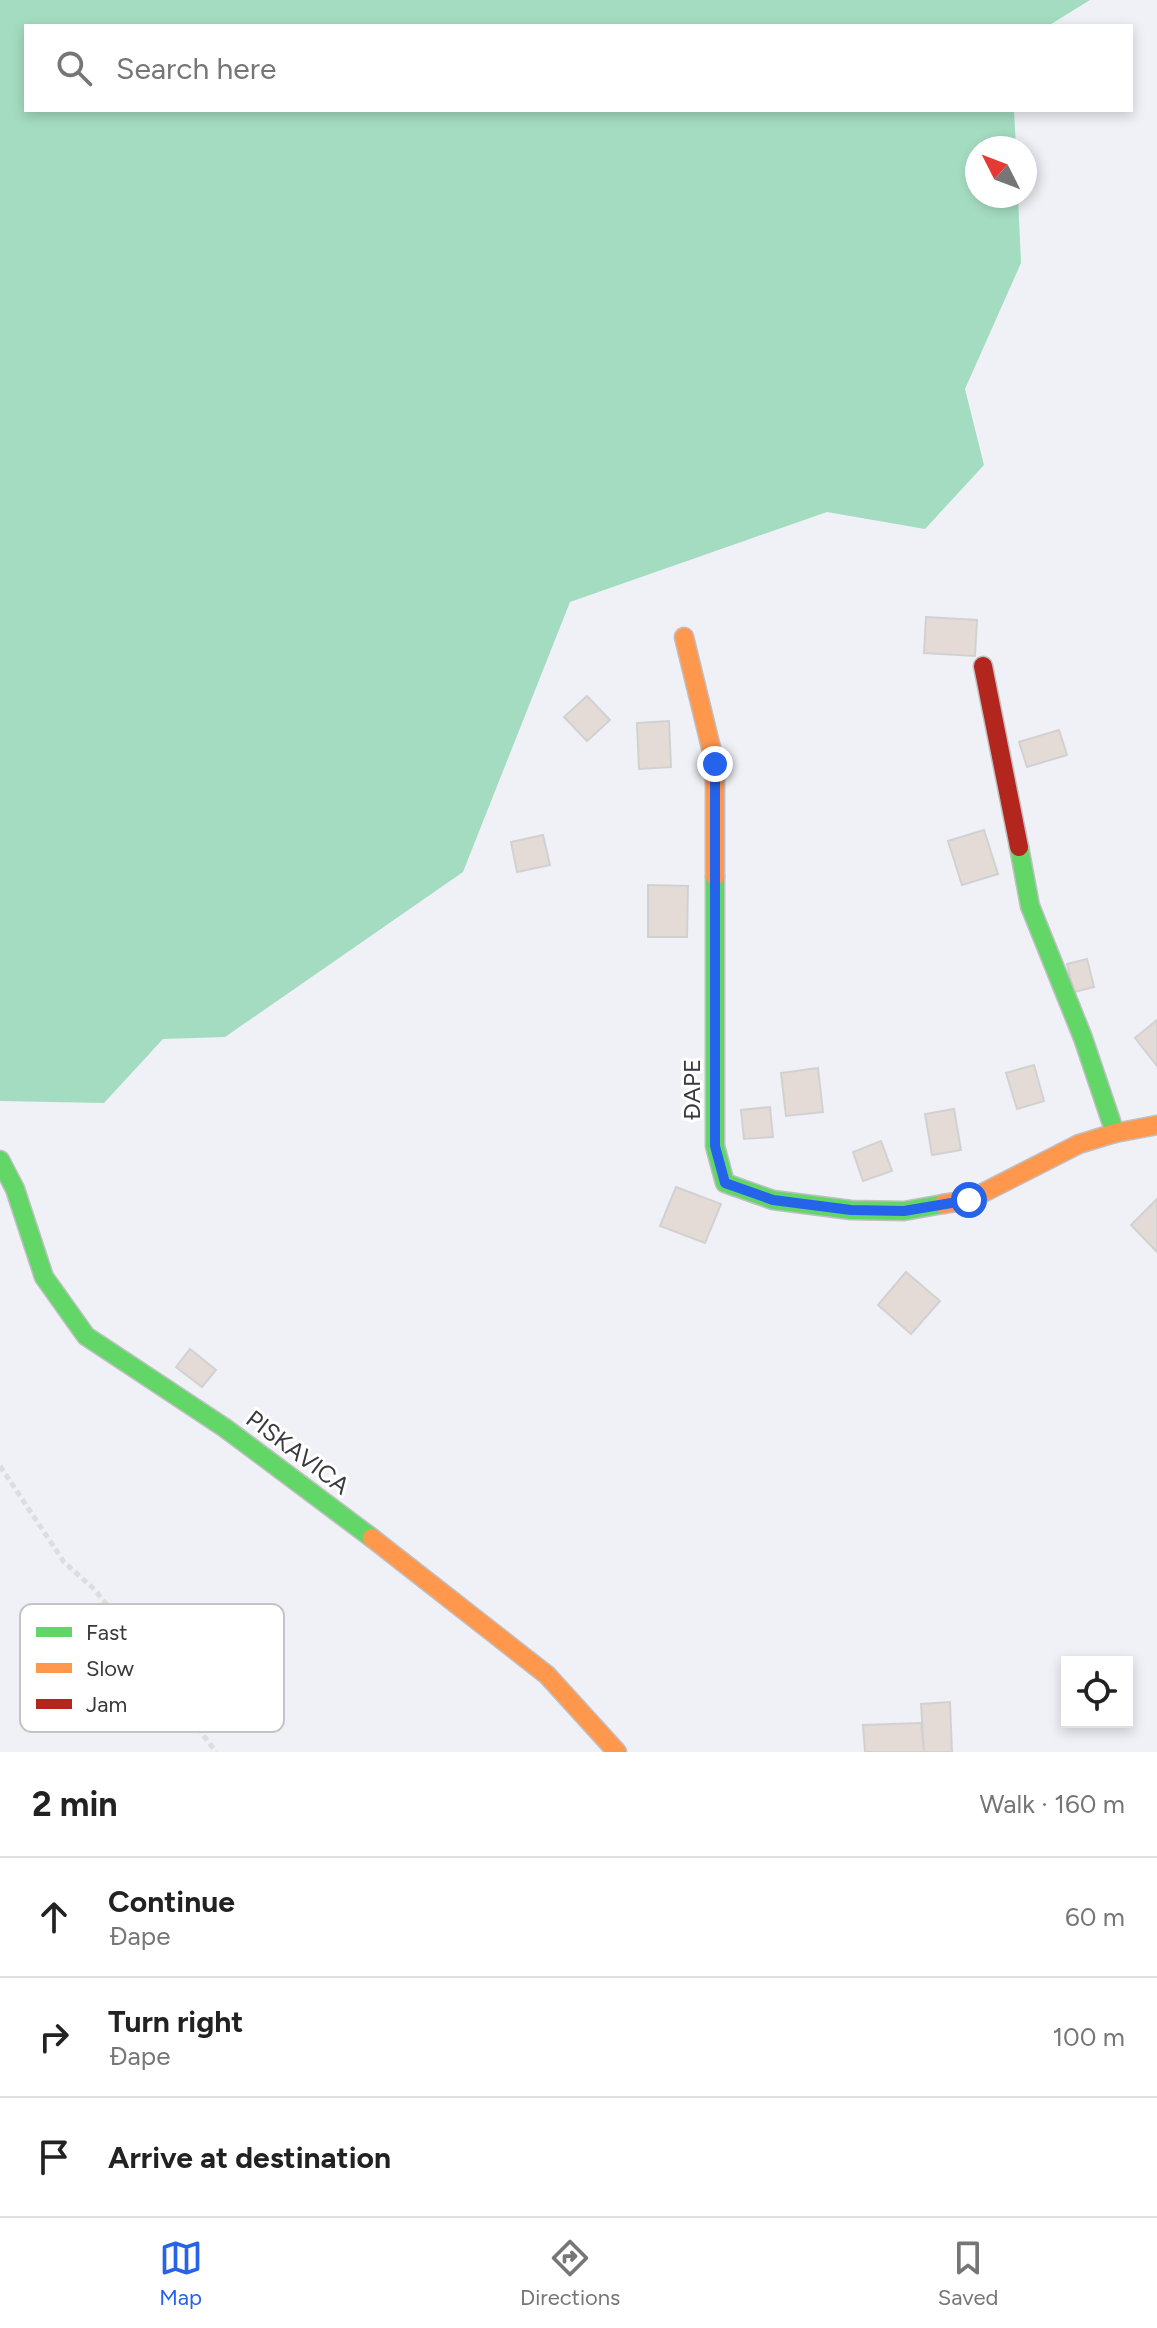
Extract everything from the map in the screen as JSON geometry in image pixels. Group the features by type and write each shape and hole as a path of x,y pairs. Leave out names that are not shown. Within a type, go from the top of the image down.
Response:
{"street":[{"name":"ĐAPE","path":"684,637 715,764 715,1146 725,1183 773,1200 851,1210 904,1211 969,1200 1079,1144 1157,1125"},
{"path":"983,666 1030,906 1083,1038 1115,1133"},
{"name":"PISKAVICA","path":"0,1160 15,1189 44,1277 86,1336 225,1428 421,1574 547,1675 617,1752"}],"path":[{"path":"0,1466 64,1562 106,1604"},
{"path":"201,1732 216,1752"}],"green space":[{"path":"0,0 1090,0 1051,24 24,24 24,112 1014,112 1015,136 965,136 965,208 1019,208 1021,263 965,389 984,465 925,529 827,512 570,602 463,872 225,1037 163,1039 104,1103 0,1101"}],"building":[{"path":"926,617 977,620 975,656 924,653"},
{"path":"587,696 610,720 587,741 564,717"},
{"path":"669,721 671,767 639,769 637,723"},
{"path":"1059,730 1067,755 1027,767 1019,742"},
{"path":"984,830 998,874 962,885 948,841"},
{"path":"543,835 550,865 517,872 511,842"},
{"path":"648,885 688,886 687,937 648,937"},
{"path":"1087,959 1094,987 1074,992 1067,964"},
{"path":"1157,1020 1157,1066 1135,1038"},
{"path":"1034,1065 1044,1101 1017,1109 1006,1073"},
{"path":"818,1068 823,1112 786,1116 781,1073"},
{"path":"770,1107 773,1137 744,1139 741,1110"},
{"path":"954,1109 961,1150 932,1155 925,1114"},
{"path":"881,1141 892,1171 863,1181 853,1152"},
{"path":"676,1187 721,1204 705,1243 660,1226"},
{"path":"1157,1199 1157,1252 1131,1225"},
{"path":"906,1272 940,1301 911,1334 878,1305"},
{"path":"190,1349 216,1370 202,1387 176,1367"},
{"path":"950,1702 952,1752 924,1752 921,1704"},
{"path":"921,1723 924,1752 865,1752 863,1725"}],"traffic: fast":[{"path":"1019,847 1030,906 1083,1038 1115,1133"},
{"path":"715,877 715,1146 725,1183 773,1200 851,1210 904,1211 943,1204"},
{"path":"0,1160 15,1189 44,1277 86,1336 225,1428 372,1538"}],"traffic: slow":[{"path":"684,637 715,764 715,877"},
{"path":"943,1204 969,1200 1079,1144 1157,1125"},
{"path":"372,1538 547,1675 617,1752"}],"traffic: jam":[{"path":"983,666 1019,847"}],"route":[{"path":"715,764 715,1146 725,1183 773,1200 851,1210 904,1211 969,1200"}]}
